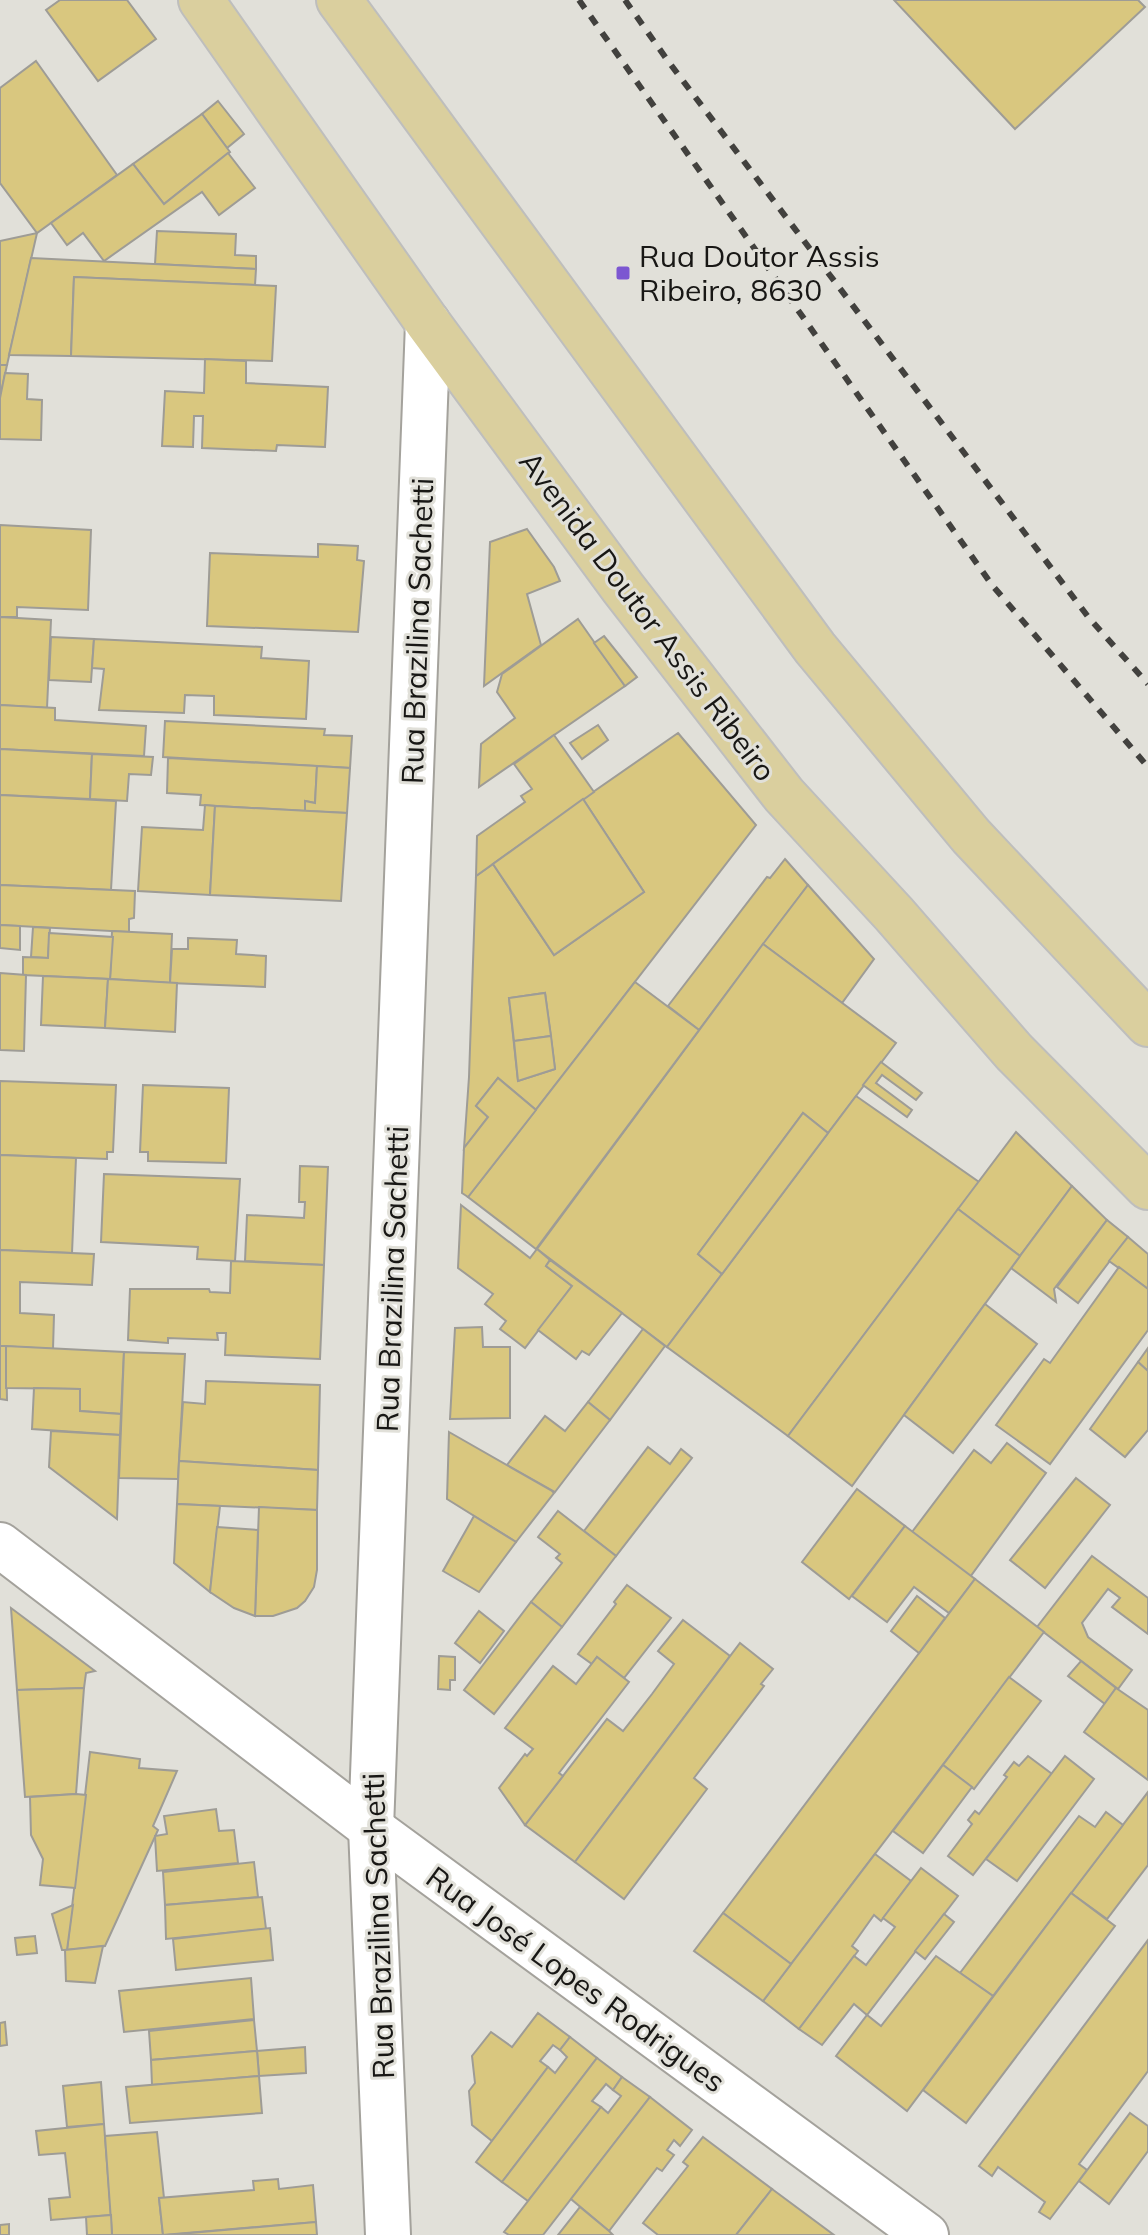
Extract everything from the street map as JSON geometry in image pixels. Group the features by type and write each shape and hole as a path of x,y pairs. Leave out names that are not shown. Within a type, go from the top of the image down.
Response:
{"main road":[{"name":"Avenida Doutor Assis Ribeiro","path":"201,0 428,323 623,588 784,795 894,914 1014,1052 1148,1187"},
{"path":"339,0 815,648 971,836 1148,1024"}],"street":[{"name":"Rua Brazilina Sachetti","path":"388,2235 371,1828 428,323"},
{"name":"Rua José Lopes Rodrigues","path":"0,1545 371,1828 926,2235"}],"building":[{"path":"60,0 127,0 156,39 98,81 46,10"},
{"path":"894,0 1138,0 1145,7 1015,129"},
{"path":"36,61 117,175 37,233 0,183 0,88"},
{"path":"218,101 244,134 227,148 202,114"},
{"path":"202,114 230,152 164,204 133,164"},
{"path":"228,153 255,188 219,215 202,192 104,261 83,233 67,245 51,223 133,164 164,204"},
{"path":"157,231 236,234 235,255 256,256 256,269 155,264"},
{"path":"37,233 7,365 0,365 0,241"},
{"path":"31,258 256,269 255,285 74,277 71,356 9,355"},
{"path":"74,277 276,286 272,361 71,356"},
{"path":"205,359 246,361 246,383 328,387 325,447 277,445 276,451 202,448 203,416 194,416 193,447 162,446 165,391 204,393"},
{"path":"0,365 7,365 0,398"},
{"path":"5,373 28,374 27,399 42,400 41,440 0,439 0,398"},
{"path":"0,525 91,530 88,610 17,607 17,617 0,617"},
{"path":"527,529 554,567 560,581 527,594 541,645 484,686 490,542"},
{"path":"318,544 358,546 357,560 364,561 358,632 207,626 210,553 318,557"},
{"path":"0,617 51,620 47,708 0,705"},
{"path":"578,619 625,686 479,787 481,744 515,718 497,692 502,674"},
{"path":"604,636 637,677 625,686 594,643"},
{"path":"51,637 94,639 91,682 49,680"},
{"path":"94,639 262,647 261,658 309,661 306,719 214,715 214,696 185,695 184,713 99,710 104,669 92,668"},
{"path":"0,705 55,708 55,720 146,726 144,756 0,749"},
{"path":"165,721 325,729 324,735 352,736 350,768 163,757"},
{"path":"598,725 608,740 582,759 570,743"},
{"path":"678,733 756,825 536,1110 498,1078 476,1106 488,1117 464,1148 476,876 493,864 554,955 644,892 583,799","holes":["545,993 555,1069 518,1081 509,998"]},
{"path":"554,735 594,792 476,876 477,836 525,802 521,796 532,789 514,764"},
{"path":"0,749 92,754 90,799 0,795"},
{"path":"92,754 153,757 151,775 129,774 127,801 90,799"},
{"path":"168,758 317,766 315,803 305,801 305,811 200,805 201,795 167,793"},
{"path":"317,766 350,768 347,813 305,811 305,801 315,803"},
{"path":"0,795 116,801 111,890 0,885"},
{"path":"583,799 644,892 554,955 493,864"},
{"path":"205,805 215,806 210,895 138,891 142,827 203,830"},
{"path":"215,806 347,813 341,901 210,895"},
{"path":"785,859 808,885 699,1030 668,1006 767,877 770,878"},
{"path":"0,885 135,891 134,918 129,919 129,932 0,925"},
{"path":"808,885 874,959 842,1003 763,944"},
{"path":"0,925 20,926 20,950 0,948"},
{"path":"33,927 50,928 48,958 31,957"},
{"path":"112,931 172,934 170,983 110,979"},
{"path":"49,933 113,937 110,979 23,975 23,957 48,958"},
{"path":"188,938 237,940 236,954 266,956 265,987 170,983 172,949 188,949"},
{"path":"763,944 896,1043 828,1133 803,1113 698,1254 722,1274 667,1347 537,1249"},
{"path":"0,973 26,975 24,1051 0,1050"},
{"path":"43,976 108,979 105,1028 41,1025"},
{"path":"108,979 177,983 175,1032 105,1028"},
{"path":"635,982 699,1030 536,1249 468,1197"},
{"path":"545,993 551,1036 514,1041 509,998"},
{"path":"551,1036 555,1069 518,1081 514,1041"},
{"path":"881,1062 922,1093 916,1100 882,1075 876,1083 912,1110 907,1117 863,1085"},
{"path":"498,1078 536,1110 468,1197 462,1193 464,1148 488,1117 476,1106"},
{"path":"0,1081 116,1085 113,1152 107,1152 107,1159 0,1155"},
{"path":"143,1085 229,1088 226,1163 148,1161 148,1152 140,1152"},
{"path":"856,1096 979,1182 788,1436 667,1347"},
{"path":"803,1113 828,1133 722,1274 698,1254"},
{"path":"1016,1132 1072,1186 1020,1256 958,1209"},
{"path":"0,1155 76,1158 72,1253 0,1250"},
{"path":"300,1166 328,1167 324,1265 245,1261 247,1215 304,1218 305,1202 299,1202"},
{"path":"104,1174 240,1179 235,1261 197,1259 198,1247 101,1242"},
{"path":"1072,1186 1107,1220 1054,1289 1056,1302 1011,1268"},
{"path":"461,1205 530,1258 537,1249 550,1260 546,1266 572,1286 525,1348 500,1329 506,1321 485,1304 493,1294 458,1268"},
{"path":"958,1209 1020,1256 852,1486 788,1436"},
{"path":"1107,1220 1128,1237 1078,1303 1057,1287"},
{"path":"1128,1237 1148,1254 1148,1289 1109,1261"},
{"path":"0,1250 94,1254 92,1285 20,1282 20,1313 54,1315 53,1349 0,1346"},
{"path":"550,1260 622,1313 589,1355 582,1351 576,1359 538,1330 572,1286 546,1266"},
{"path":"231,1261 324,1265 320,1359 225,1355 226,1333 217,1333 218,1340 168,1338 168,1343 128,1340 130,1289 209,1289 210,1292 230,1293"},
{"path":"1119,1267 1148,1289 1148,1330 1050,1464 996,1425 1044,1359 1050,1363"},
{"path":"985,1304 1037,1344 953,1453 904,1415"},
{"path":"482,1327 483,1347 510,1347 510,1418 450,1419 455,1328"},
{"path":"643,1329 665,1346 610,1420 588,1402"},
{"path":"0,1346 6,1346 7,1400 0,1399"},
{"path":"6,1346 124,1352 121,1414 80,1411 80,1389 6,1388"},
{"path":"1148,1348 1148,1371 1138,1362"},
{"path":"124,1352 185,1354 178,1479 119,1478"},
{"path":"1138,1362 1148,1371 1148,1430 1125,1457 1090,1429"},
{"path":"206,1381 320,1385 318,1470 179,1461 183,1402 205,1404"},
{"path":"34,1388 80,1389 80,1411 121,1414 120,1435 32,1429"},
{"path":"588,1402 610,1420 555,1492 507,1465 545,1416 565,1431"},
{"path":"51,1431 120,1435 117,1519 49,1467"},
{"path":"449,1432 554,1493 516,1542 447,1499"},
{"path":"1007,1443 1046,1473 970,1577 912,1532 974,1450 991,1463"},
{"path":"648,1447 670,1464 681,1449 692,1458 616,1556 584,1531"},
{"path":"179,1461 318,1470 317,1510 177,1504"},
{"path":"1076,1478 1110,1505 1045,1588 1010,1560"},
{"path":"857,1489 905,1526 849,1599 802,1562"},
{"path":"177,1504 220,1506 210,1592 174,1563"},
{"path":"259,1507 317,1510 314,1587 297,1608 273,1616 255,1616"},
{"path":"558,1511 616,1556 562,1627 531,1602 562,1563 556,1558 560,1554 538,1537"},
{"path":"474,1516 516,1542 479,1592 443,1571"},
{"path":"905,1526 975,1579 949,1613 914,1587 887,1622 852,1596"},
{"path":"217,1527 258,1530 255,1616 234,1608 210,1592"},
{"path":"1092,1556 1148,1598 1148,1634 1112,1607 1120,1598 1108,1589 1082,1623 1088,1637 1132,1670 1118,1689 1037,1627"},
{"path":"975,1579 1044,1632 791,1964 723,1913"},
{"path":"627,1585 671,1618 624,1678 597,1657 592,1664 578,1654"},
{"path":"917,1596 945,1618 919,1653 891,1631"},
{"path":"531,1602 562,1627 494,1714 464,1690"},
{"path":"11,1608 95,1671 86,1673 84,1688 17,1690"},
{"path":"479,1611 504,1631 480,1663 455,1643"},
{"path":"683,1620 730,1656 575,1862 525,1825 607,1719 623,1731 652,1694 674,1664 658,1651"},
{"path":"740,1643 773,1669 761,1684 764,1686 694,1778 707,1789 624,1899 575,1862"},
{"path":"439,1656 455,1657 455,1680 450,1680 450,1690 438,1689"},
{"path":"597,1657 629,1682 559,1773 563,1776 525,1825 499,1788 525,1754 527,1756 533,1749 505,1728 553,1666 576,1684"},
{"path":"1081,1661 1116,1688 1105,1704 1068,1676"},
{"path":"1009,1677 1041,1701 974,1789 943,1765"},
{"path":"84,1688 76,1794 25,1797 17,1690"},
{"path":"1116,1688 1148,1710 1148,1780 1084,1732"},
{"path":"90,1752 140,1759 139,1768 177,1771 153,1826 158,1830 105,1946 67,1950"},
{"path":"1028,1756 1052,1774 973,1875 948,1856 972,1824 968,1820 975,1811 979,1814 1007,1777 1004,1775 1014,1762 1019,1766"},
{"path":"1065,1756 1094,1779 1017,1881 986,1859"},
{"path":"943,1765 972,1787 923,1853 893,1831"},
{"path":"1148,1792 1148,1865 1107,1919 1071,1893"},
{"path":"86,1795 75,1888 40,1885 43,1859 31,1835 30,1797"},
{"path":"216,1809 219,1831 234,1830 238,1863 157,1871 155,1836 167,1834 164,1816"},
{"path":"1106,1812 1123,1825 993,1996 960,1973 1079,1816 1095,1827"},
{"path":"875,1854 911,1881 881,1921 874,1915 852,1946 858,1951 799,2029 763,2001"},
{"path":"254,1862 258,1897 165,1905 163,1872"},
{"path":"921,1868 958,1896 867,2015 854,2004 822,2045 799,2029 854,1956 866,1965 895,1927 883,1918"},
{"path":"1071,1893 1115,1926 966,2123 923,2090"},
{"path":"262,1897 266,1929 166,1939 165,1905"},
{"path":"73,1905 67,1950 62,1950 52,1914"},
{"path":"723,1913 791,1964 763,2001 694,1951"},
{"path":"944,1914 954,1922 925,1959 915,1951"},
{"path":"270,1928 273,1960 176,1970 173,1939"},
{"path":"35,1936 37,1953 17,1955 15,1938"},
{"path":"1148,1940 1148,2071 1079,2164 1087,2170 1050,2219 1039,2212 1045,2202 998,2167 992,2176 979,2166"},
{"path":"103,1946 95,1983 66,1981 65,1950"},
{"path":"936,1956 993,1996 907,2111 836,2056 867,2015 881,2026"},
{"path":"251,1978 254,2019 124,2032 119,1991"},
{"path":"538,2013 570,2037 560,2050 553,2045 540,2061 548,2067 492,2141 472,2125 469,2091 475,2083 472,2056 491,2032 512,2047"},
{"path":"254,2020 257,2051 151,2060 149,2031"},
{"path":"5,2022 7,2045 0,2046 0,2023"},
{"path":"570,2037 597,2058 502,2182 476,2162 548,2067 555,2073 567,2057 560,2050"},
{"path":"305,2047 306,2073 259,2076 257,2051"},
{"path":"257,2051 259,2076 152,2085 151,2060"},
{"path":"597,2058 622,2077 613,2090 606,2084 592,2101 601,2107 528,2201 502,2182"},
{"path":"259,2076 262,2113 130,2123 126,2087"},
{"path":"622,2077 650,2097 543,2235 509,2235 504,2232 601,2107 608,2113 621,2096 613,2090"},
{"path":"101,2082 104,2124 67,2127 63,2086"},
{"path":"650,2097 692,2130 680,2146 674,2140 667,2150 674,2155 662,2171 657,2168 609,2231 571,2199"},
{"path":"1130,2113 1148,2126 1148,2151 1109,2204 1079,2181"},
{"path":"104,2124 111,2215 51,2220 49,2199 70,2197 65,2153 39,2155 36,2131"},
{"path":"157,2132 164,2198 159,2198 163,2235 112,2235 105,2136"},
{"path":"703,2137 772,2189 736,2235 658,2235 643,2223 688,2166 683,2162"},
{"path":"278,2179 279,2189 313,2185 316,2222 163,2235 159,2198 254,2190 253,2181"},
{"path":"772,2189 834,2235 736,2235"},
{"path":"580,2207 609,2231 613,2235 558,2235"},
{"path":"111,2215 112,2235 87,2235 86,2217"},
{"path":"316,2222 317,2235 167,2235"},
{"path":"9,2224 9,2235 0,2235 0,2225"}],"railway":[{"path":"579,0 992,585 1148,767"},
{"path":"625,0 1089,618 1148,684"}],"place":[{"name":"Rua Doutor Assis Ribeiro, 8630","path":"623,273"}]}
